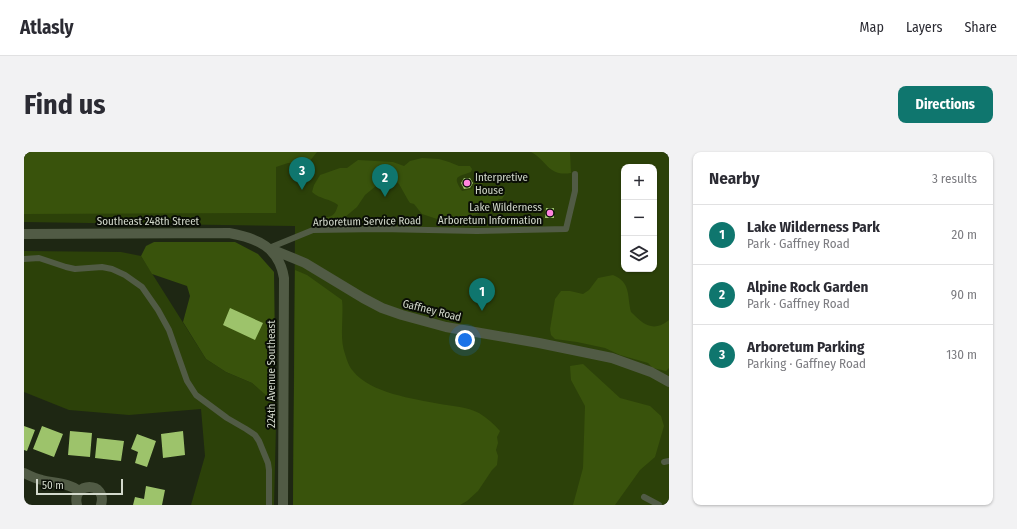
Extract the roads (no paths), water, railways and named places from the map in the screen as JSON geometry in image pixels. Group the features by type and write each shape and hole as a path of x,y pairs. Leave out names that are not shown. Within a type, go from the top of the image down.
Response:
{"street":[{"name":"Southeast 248th Street","path":"24,234 229,233 252,238 269,248"},
{"name":"Gaffney Road","path":"269,248 305,263 382,308 402,315 446,327 539,343 612,358 651,372 669,382"},
{"name":"224th Avenue Southeast","path":"269,248 280,262 284,278 283,505"},
{"path":"24,473 40,480 66,485 79,491"},
{"path":"77,505 77,496 79,491 88,487 94,487 98,490 103,499 101,505"}],"lane":[{"name":"Arboretum Service Road","path":"269,248 313,230 380,229 477,231 566,229 576,191 575,174"},
{"path":"24,259 40,258 66,267 102,267 112,269 125,275 142,287 158,310 169,330 187,381 196,395 209,406 250,432 259,441 268,463 269,505"},
{"path":"644,497 659,505"}],"place":[{"name":"Interpretive House","path":"467,183"},
{"name":"Arboretum Parking","path":"302,190"},
{"name":"Alpine Rock Garden","path":"385,197"},
{"name":"Lake Wilderness Arboretum Information","path":"550,213"},
{"name":"Lake Wilderness Park","path":"482,311"}]}
